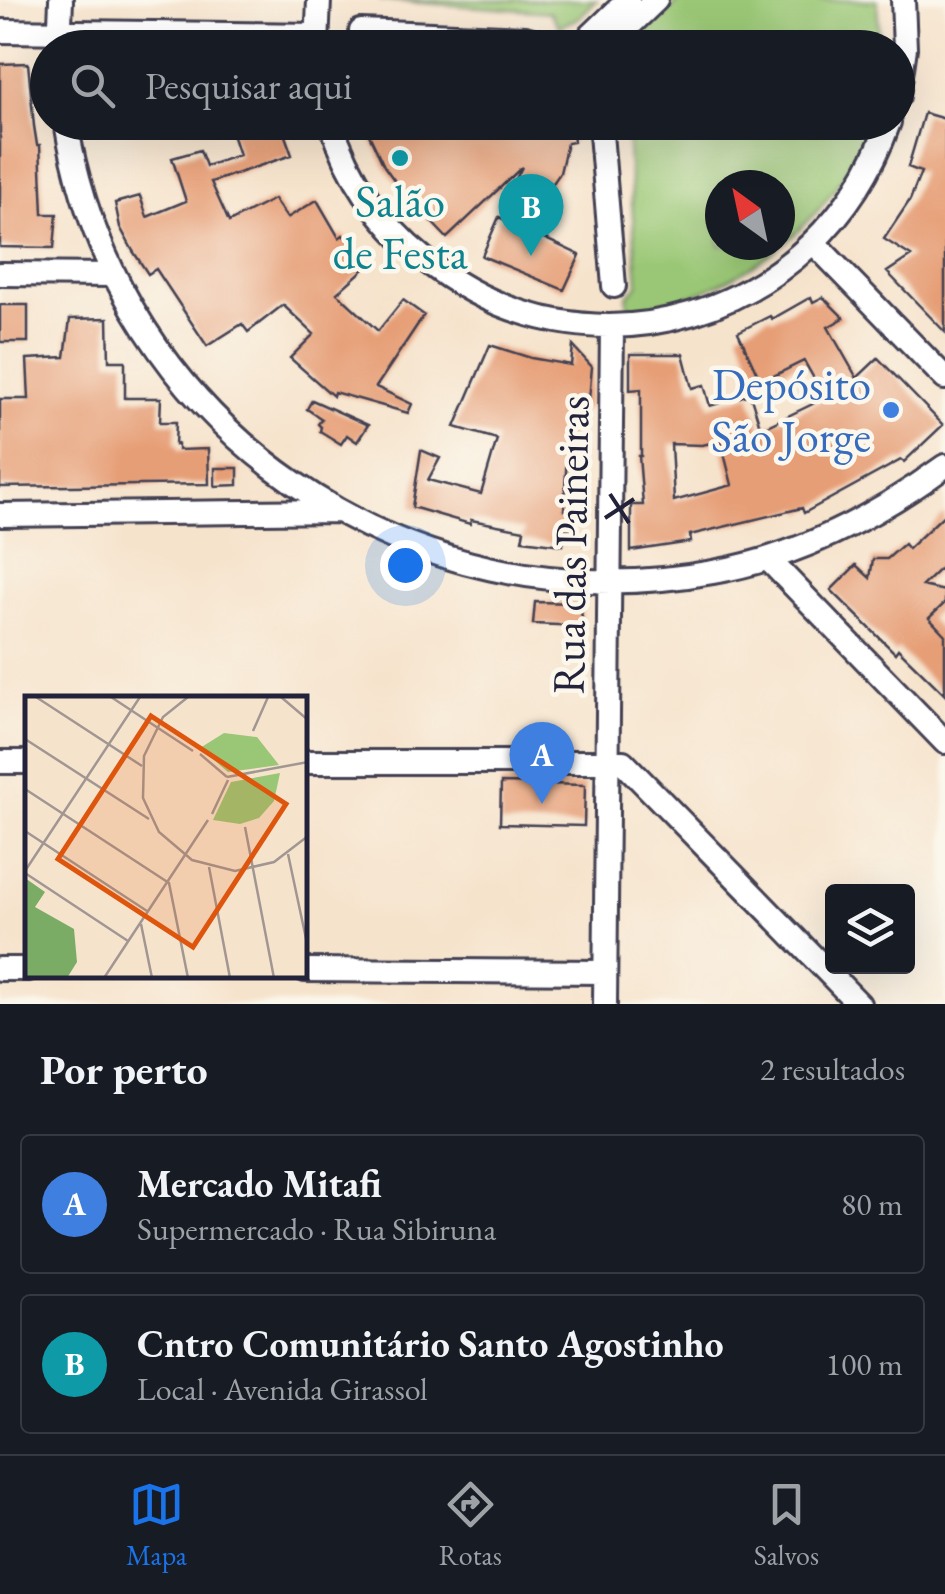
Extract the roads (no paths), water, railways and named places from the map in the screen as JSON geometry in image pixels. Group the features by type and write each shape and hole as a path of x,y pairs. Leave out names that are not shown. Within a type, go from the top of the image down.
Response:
{"street":[{"path":"59,30 61,0"},
{"path":"318,30 319,0"},
{"path":"597,30 628,0"},
{"path":"625,30 656,0"},
{"path":"904,0 905,30"},
{"path":"0,31 30,35"},
{"path":"69,140 89,217 114,275 143,330 180,381 222,427 269,468 338,511 411,548 508,574 609,581 663,580 716,572 818,541 865,519 945,466"},
{"path":"337,140 366,198 403,243 448,279 499,306 555,322 612,327 668,321 722,305 771,279 815,244 851,202 883,140"},
{"path":"602,140 614,286"},
{"path":"815,244 945,378"},
{"path":"0,274 114,275"},
{"name":"Rua das Paineiras","path":"605,1004 612,327"},
{"path":"0,515 338,511"},
{"path":"768,558 945,742"},
{"path":"308,762 622,762 859,1004"},
{"path":"0,968 25,969"},
{"path":"308,970 605,972"}],"place":[{"name":"Salão de Festa","path":"400,158"},
{"name":"Cntro Comunitário Santo Agostinho","path":"531,256"},
{"name":"Depósito São Jorge","path":"891,410"},
{"name":"Mercado Mitafi","path":"542,804"}]}
